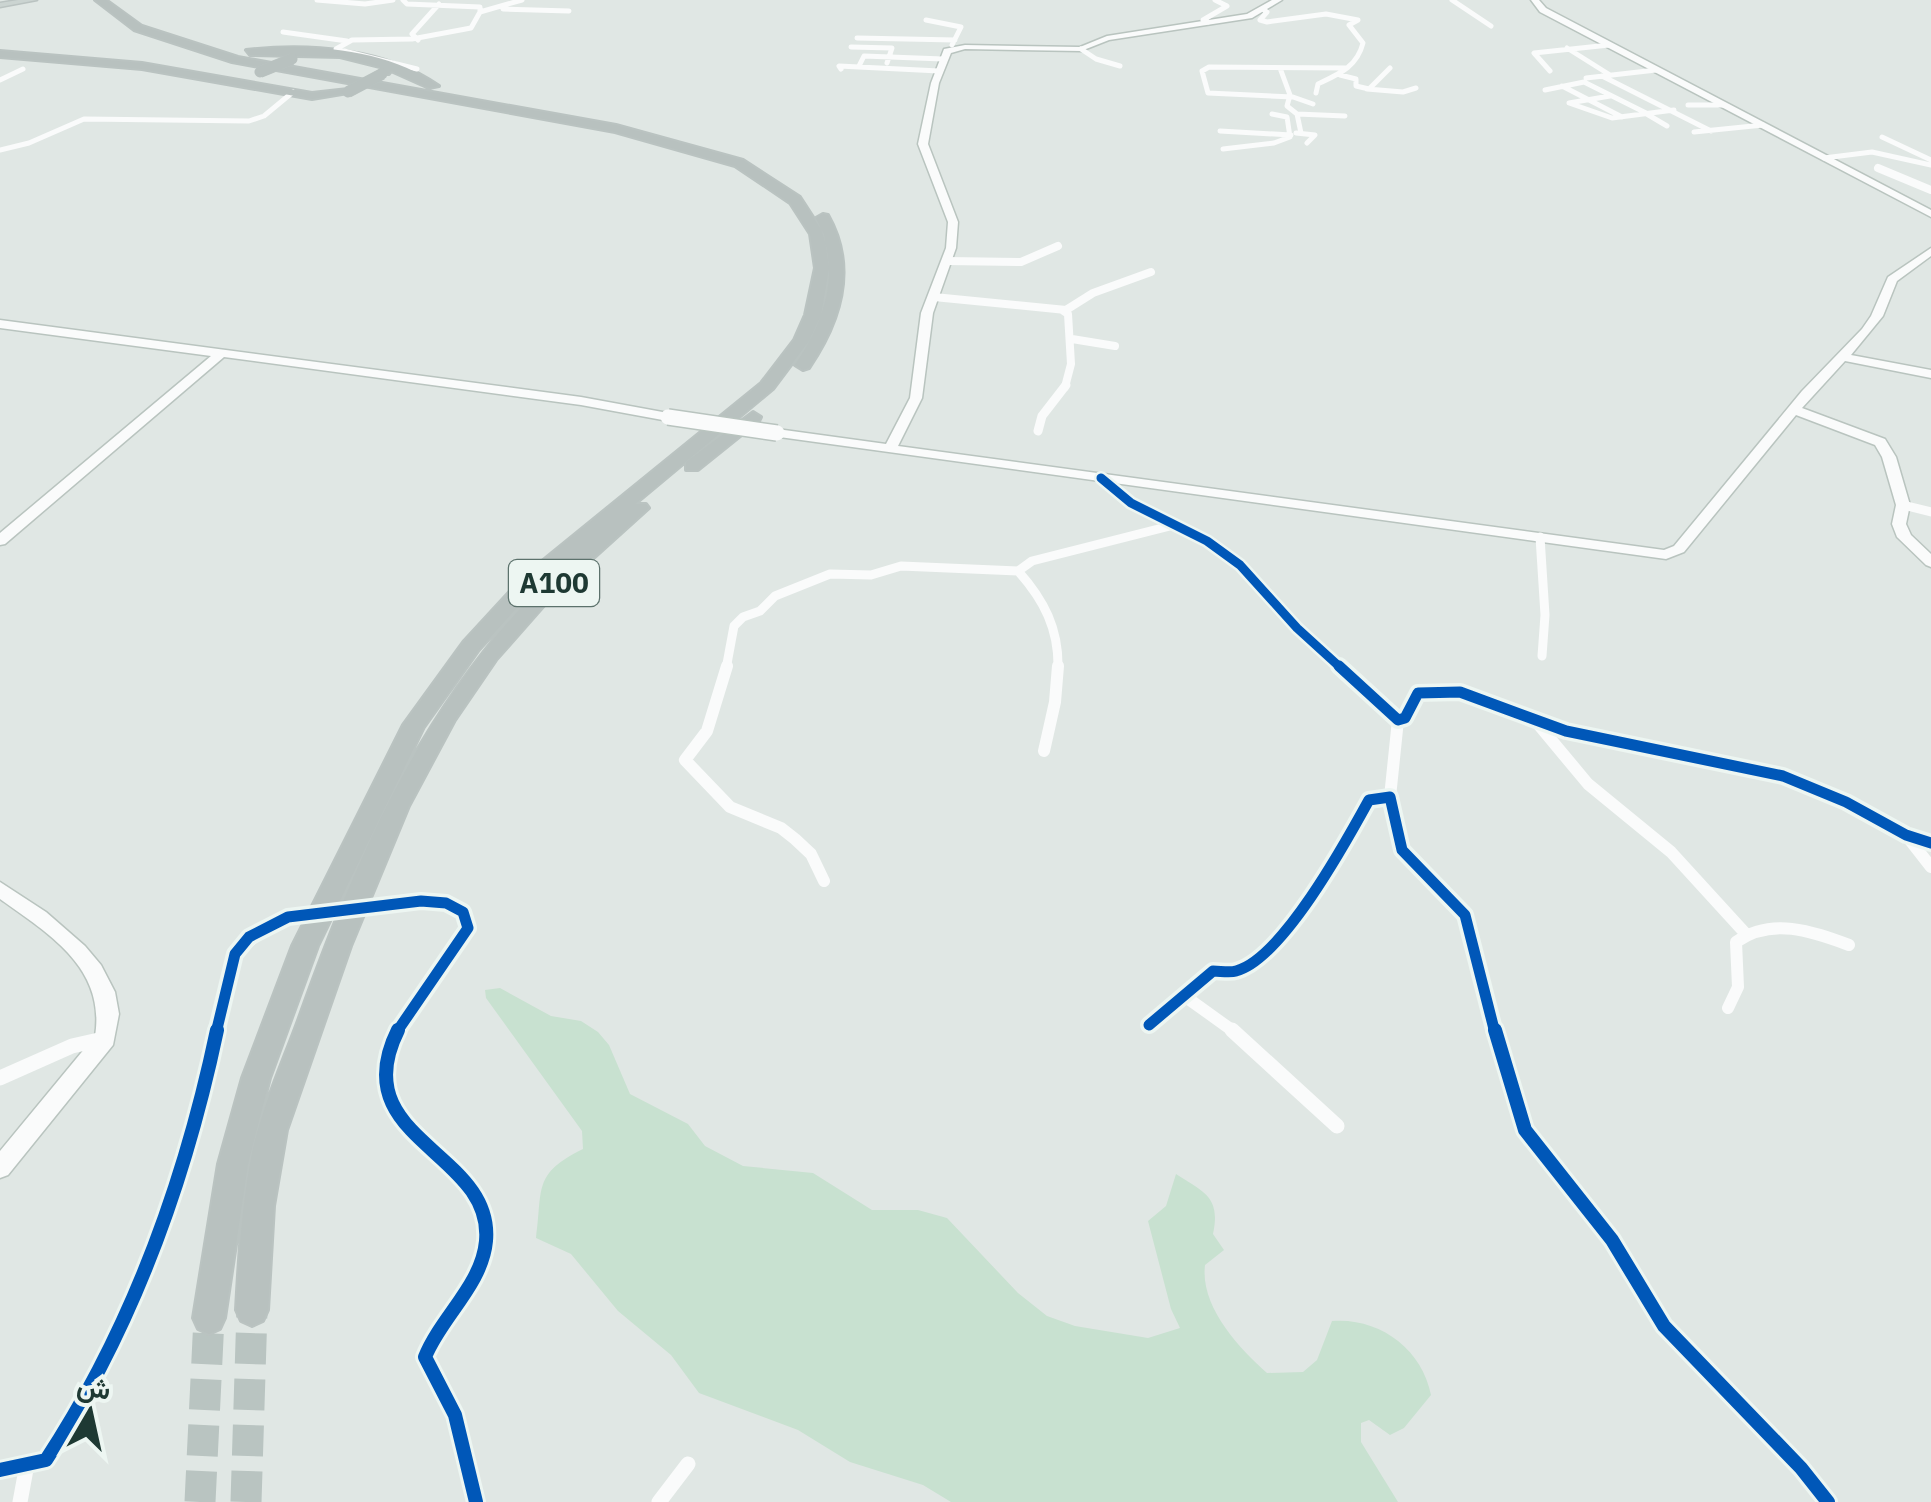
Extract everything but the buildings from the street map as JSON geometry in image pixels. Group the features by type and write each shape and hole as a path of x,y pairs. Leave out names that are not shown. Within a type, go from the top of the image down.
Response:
{"highway":[{"name":"A100","path":"114,0 174,36 244,57 654,129 715,146 762,164 796,186 828,224 837,253 830,315 806,361 781,392 554,582 508,631 448,714 347,923 270,1141 257,1221 252,1310"},
{"name":"A100","path":"100,1 138,28 236,60 639,134 716,155 782,188 808,217 816,234 822,268 814,315 801,341 766,386 533,578 471,646 414,725 305,946 256,1078 233,1164 209,1318"},
{"path":"127,11 168,29 237,50 331,51 425,84 538,109"},
{"path":"138,28 147,37 146,44"},
{"path":"0,54 89,57 132,50"},
{"path":"192,74 232,77 331,51"},
{"path":"0,54 142,66 312,96 428,99 564,120"},
{"path":"312,96 348,92 381,68"},
{"path":"260,72 253,82 271,88"}],"main road":[{"path":"0,4 31,0"}],"street":[{"path":"317,0 363,4 390,0"},
{"path":"403,0 407,4 480,7 480,12"},
{"path":"283,32 347,40 418,39 470,28 480,12 522,0"},
{"path":"1208,22 1203,20 1228,6 1215,0"},
{"path":"858,66 864,56 950,49 1081,48 1107,38 1264,10 1278,0"},
{"path":"1452,0 1492,26"},
{"path":"1536,0 1543,10 1931,214"},
{"path":"418,39 412,34 440,3"},
{"path":"494,8 569,11"},
{"path":"1264,10 1267,12 1260,20 1268,22 1330,14 1356,18 1350,25 1364,46 1358,60 1340,75 1318,84 1316,94"},
{"path":"890,447 916,398 922,338 954,222 922,144 939,71 961,26 926,20"},
{"path":"395,39 418,29"},
{"path":"857,38 950,49"},
{"path":"331,51 347,40"},
{"path":"1550,71 1534,53 1608,45"},
{"path":"1534,46 1545,51"},
{"path":"851,47 892,48 886,68"},
{"path":"1081,48 1096,59 1120,66"},
{"path":"1567,48 1606,76 1711,130"},
{"path":"331,51 417,68"},
{"path":"842,68 839,66 939,71"},
{"path":"1313,104 1288,96 1205,92 1202,72 1205,68 1347,68"},
{"path":"1280,68 1287,106 1297,114 1345,116"},
{"path":"1368,89 1390,68"},
{"path":"0,80 23,69"},
{"path":"1586,78 1656,70"},
{"path":"1340,75 1356,79 1356,86 1368,89 1402,92 1416,88"},
{"path":"1545,90 1584,82 1668,126"},
{"path":"1562,86 1622,117"},
{"path":"0,150 30,143 84,120 249,121 264,116 293,92"},
{"path":"1610,96 1569,103 1604,117 1674,110"},
{"path":"1688,104 1724,105"},
{"path":"1272,114 1288,117 1295,134"},
{"path":"1295,134 1297,114"},
{"path":"1694,132 1763,125"},
{"path":"1220,131 1314,135 1307,143"},
{"path":"1222,149 1274,144 1295,134"},
{"path":"1882,137 1931,163"},
{"path":"1824,158 1872,152 1931,163"},
{"path":"1878,168 1931,190"},
{"path":"1887,191 1916,187"},
{"path":"946,261 1016,263 1058,246"},
{"path":"0,324 582,401 668,417 1666,555 1679,549 1877,316 1892,279 1931,252"},
{"path":"1062,310 1151,272"},
{"path":"934,297 1062,310 1068,314 1072,339 1070,376 1058,398 1043,413 1038,431"},
{"path":"1072,339 1115,346"},
{"path":"0,541 222,353"},
{"path":"1842,357 1931,374"},
{"path":"1794,410 1880,442 1889,458 1902,505 1899,524 1904,537 1931,562"},
{"path":"1101,478 1131,504 1207,541 1240,564 1297,628 1398,720"},
{"path":"1902,505 1931,512"},
{"path":"824,881 811,854 795,839 781,828 730,807 686,760 707,731 728,664 734,626 742,617 760,612 774,596 830,574 871,575 912,565 1018,571 1032,561 1174,525"},
{"path":"1540,537 1545,615 1542,656"},
{"path":"1018,571 1035,590 1060,645 1059,696 1044,751"},
{"path":"1398,720 1406,718 1418,693 1486,698 1537,722 1632,747 1783,776 1846,802 1906,835 1931,843"},
{"path":"1398,720 1390,798 1402,850 1465,915 1509,1085 1525,1130 1612,1240 1664,1326 1802,1468 1828,1502"},
{"path":"1537,722 1588,784 1671,852 1745,934"},
{"path":"1150,1024 1213,971 1235,972 1262,958 1330,870 1370,800 1376,796 1390,798"},
{"path":"1906,835 1931,867"},
{"path":"0,889 70,940 106,993 112,1018 105,1039 0,1168"},
{"path":"421,901 446,903 463,912 468,928 460,950 409,1016 383,1068 390,1097 410,1131 479,1200 487,1226 484,1253 473,1282 430,1342 425,1358 455,1415 476,1502"},
{"path":"0,1470 46,1460 66,1431 138,1279 190,1140 236,954 249,937 288,917"},
{"path":"1728,1008 1738,987 1736,942 1745,934 1778,926 1850,945"},
{"path":"1183,995 1252,1044 1337,1126"},
{"path":"0,1078 72,1046 105,1039"},
{"path":"20,1502 27,1464"},
{"path":"659,1502 688,1464"}],"green space":[{"path":"500,988 551,1016 581,1021 598,1032 609,1045 630,1094 688,1124 705,1146 743,1166 813,1173 872,1210 918,1210 947,1218 1018,1293 1047,1316 1075,1326 1148,1338 1180,1328 1171,1309 1148,1221 1166,1206 1176,1174 1202,1191 1215,1212 1213,1234 1224,1250 1205,1265 1208,1296 1223,1325 1267,1373 1303,1372 1317,1360 1332,1321 1366,1324 1381,1330 1408,1350 1418,1363 1431,1395 1404,1428 1390,1435 1369,1420 1361,1423 1361,1442 1398,1502 951,1502 923,1485 850,1462 798,1430 699,1393 671,1355 618,1311 571,1254 536,1238 543,1184 555,1167 583,1149 582,1131 486,998 485,990"}],"tunnel":[{"path":"288,917 421,901"},
{"path":"246,1502 252,1310"},
{"path":"200,1502 209,1318"}],"cycle path":[{"path":"1101,478 1131,503 1207,541 1240,565 1297,628 1398,720 1405,718 1418,693 1460,692 1566,731 1783,776 1846,802 1906,835 1931,843"},
{"path":"1149,1025 1213,971 1235,972 1262,958 1330,870 1369,800 1390,797 1402,850 1465,915 1509,1085 1525,1130 1612,1240 1664,1326 1801,1468 1828,1502"},
{"path":"0,1470 46,1460 90,1388 130,1306 191,1140 235,954 249,937 288,917 421,901 446,903 463,912 468,928 399,1028 384,1065 385,1088 395,1110 411,1130 468,1188 481,1207 487,1228 481,1264 425,1357 455,1415 476,1502"}]}
